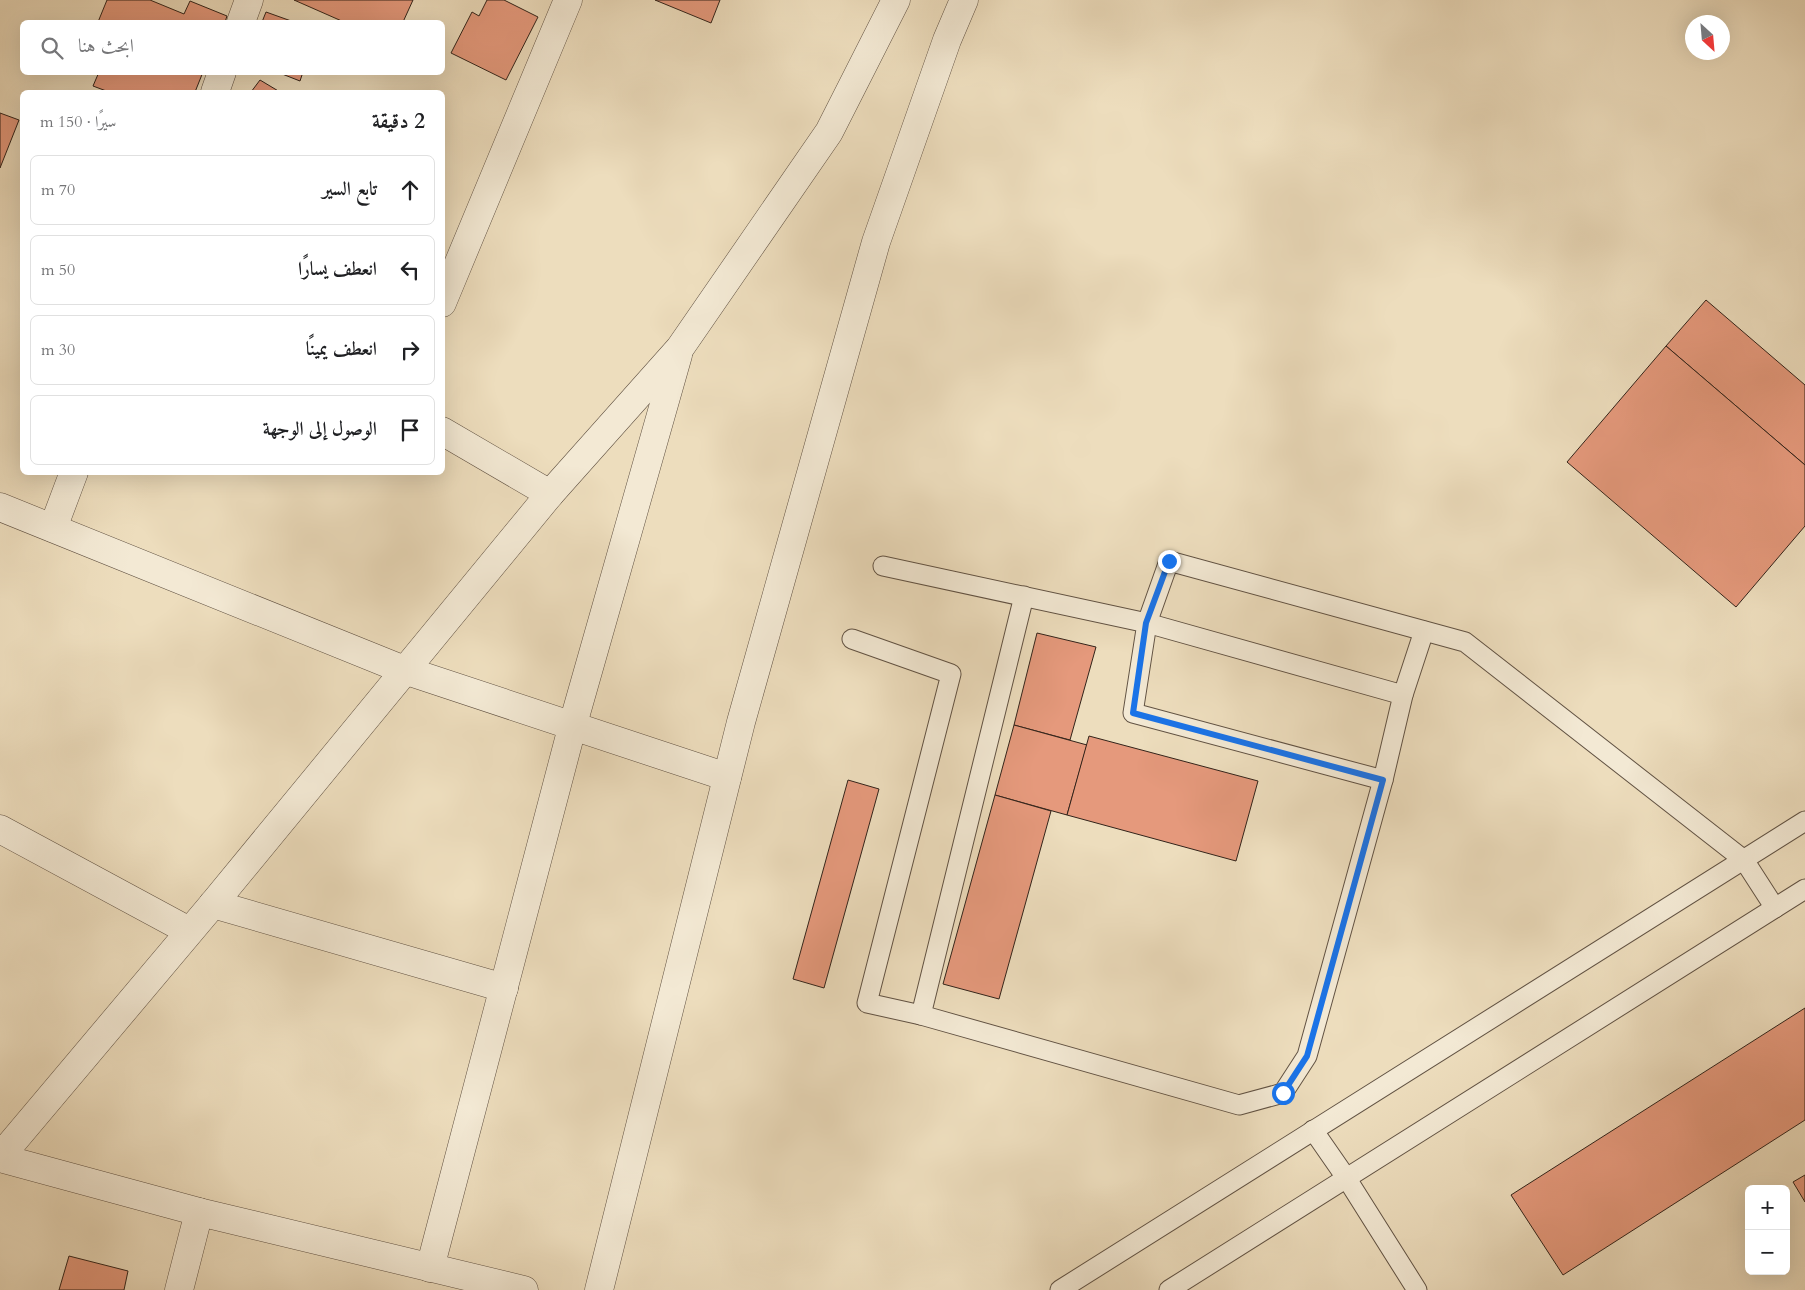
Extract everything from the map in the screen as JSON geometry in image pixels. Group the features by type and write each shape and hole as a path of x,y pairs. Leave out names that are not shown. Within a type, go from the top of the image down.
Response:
{"street":[{"path":"242,20 249,0"},
{"path":"445,296 568,0"},
{"path":"524,1290 199,1212 0,1158 213,904 550,494 680,348 829,132 896,0"},
{"path":"599,1290 727,777 876,242 947,40 964,0"},
{"path":"216,90 221,75"},
{"path":"430,1268 573,724 680,348"},
{"path":"445,433 550,494"},
{"path":"54,528 73,475"},
{"path":"0,507 404,670 573,724 727,777"},
{"path":"0,829 189,931"},
{"path":"213,904 504,988"},
{"path":"179,1290 199,1212"}],"lane":[{"path":"1383,780 1133,713 1146,623 1169,561 1465,642 1744,860 1775,908"},
{"path":"883,566 1146,623 1403,695"},
{"path":"921,1015 1024,596"},
{"path":"852,639 951,674 867,1003 921,1015 1239,1105 1283,1093 1307,1056 1383,780 1403,695 1424,631"},
{"path":"1060,1290 1805,821"},
{"path":"1169,1290 1805,889"},
{"path":"1313,1130 1347,1179 1417,1290"}],"building":[{"path":"107,0 150,0 184,14 190,1 227,16 226,20 99,20"},
{"path":"294,0 413,0 404,20 339,20"},
{"path":"487,0 504,0 538,17 506,80 451,53 472,12 479,16"},
{"path":"655,0 720,0 711,23"},
{"path":"266,12 288,20 263,20"},
{"path":"98,75 202,75 196,90 104,90 93,86"},
{"path":"285,75 302,75 300,81"},
{"path":"260,80 277,90 252,90"},
{"path":"0,113 19,120 0,168"},
{"path":"1706,300 1805,385 1805,465 1666,346"},
{"path":"1666,346 1805,465 1805,526 1736,607 1567,462"},
{"path":"1037,633 1096,647 1070,740 1014,725"},
{"path":"1014,725 1087,745 1067,815 995,795"},
{"path":"1089,736 1258,781 1236,861 1067,815"},
{"path":"848,780 879,789 824,988 793,979"},
{"path":"995,795 1051,811 999,999 943,984"},
{"path":"1805,1008 1805,1120 1563,1275 1511,1195"},
{"path":"1805,1175 1805,1202 1793,1182"},
{"path":"69,1256 128,1271 124,1290 59,1290"}],"route":[{"path":"1169,561 1146,623 1133,713 1383,780 1307,1056 1283,1093"}]}
